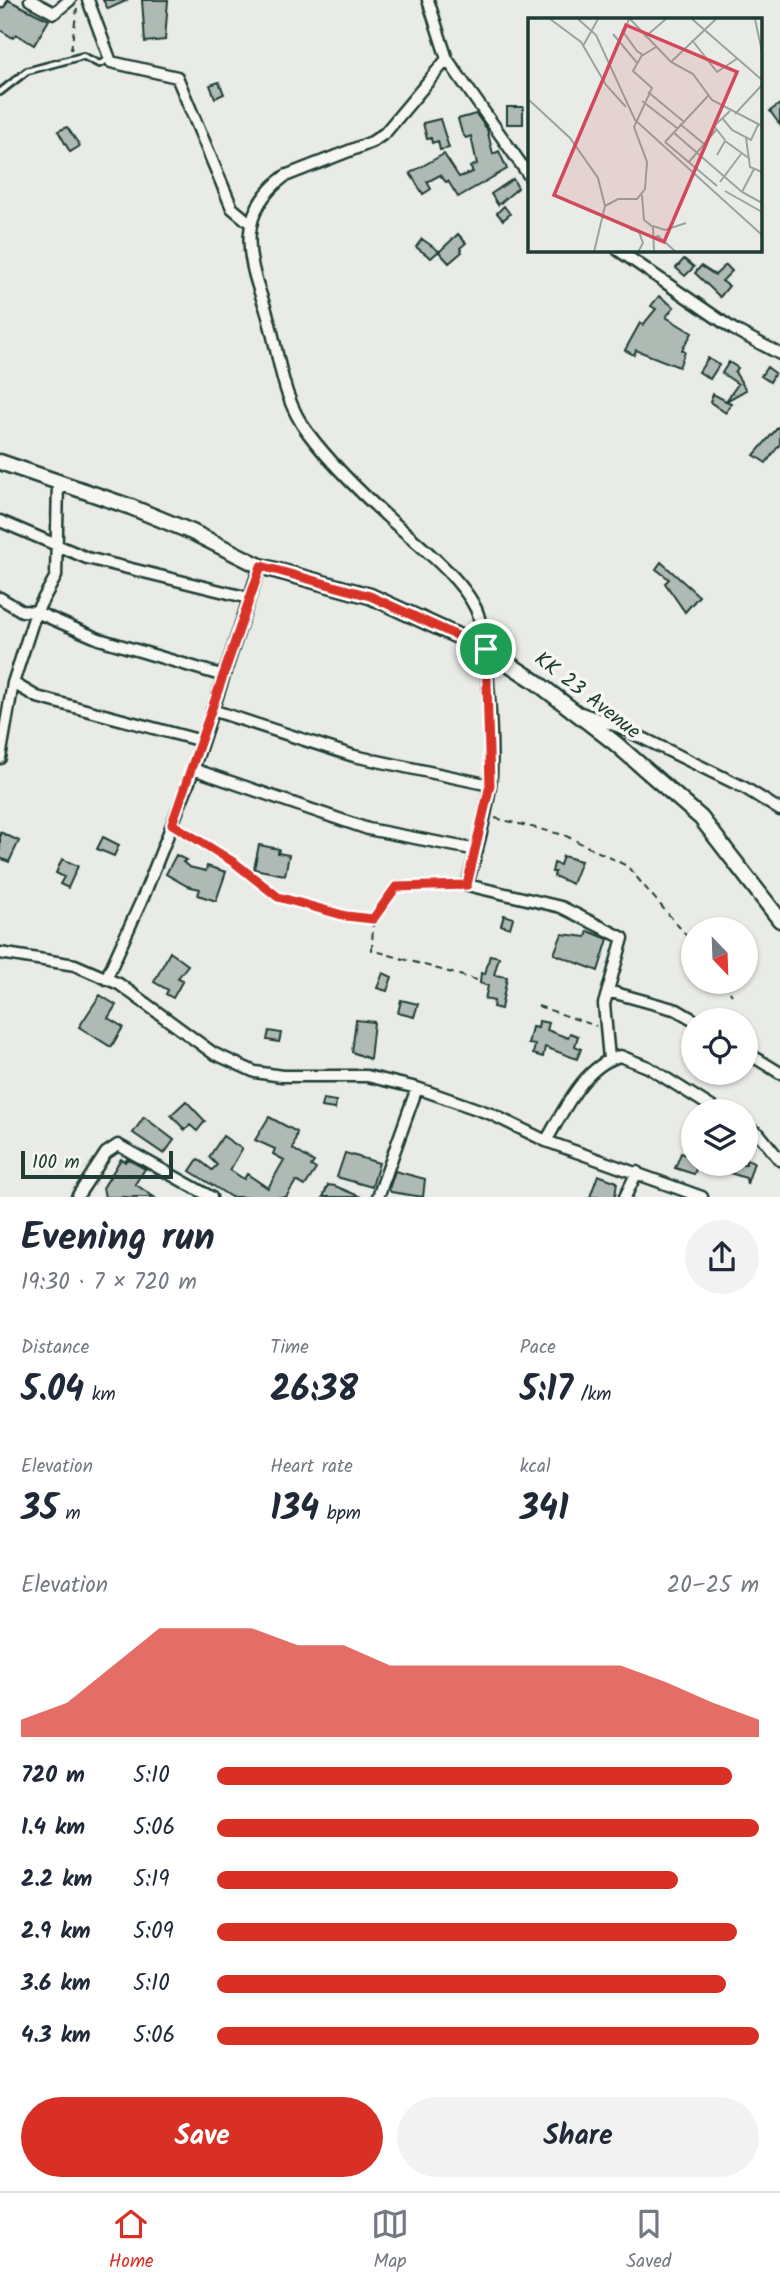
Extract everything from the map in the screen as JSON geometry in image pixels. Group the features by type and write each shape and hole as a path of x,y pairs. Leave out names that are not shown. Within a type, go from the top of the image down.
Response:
{"main road":[{"name":"KK 23 Avenue","path":"0,463 192,532 261,566 370,596 486,649 535,681 571,709 701,818 780,920"}],"street":[{"path":"30,0 54,13 79,1 109,59 117,64 177,77 232,208 250,223"},
{"path":"428,0 447,58 528,174"},
{"path":"447,58 385,133 372,142 285,176 273,185 250,223 250,263 270,321 284,383 306,431 344,475 426,549 476,609 486,649 490,785 467,885 561,907 623,938 604,1004 609,1059"},
{"path":"621,252 733,328 780,354"},
{"path":"0,758 13,683 36,612 56,576 54,545 58,483"},
{"path":"0,521 87,558 249,598"},
{"path":"106,979 193,769 261,566"},
{"path":"0,598 22,611 36,612 99,639 224,676"},
{"path":"13,683 37,697 202,741"},
{"path":"571,709 620,727 745,788 780,810"},
{"path":"212,710 354,756 490,785"},
{"path":"193,769 368,829 477,850"},
{"path":"0,953 75,965 119,984 213,1053 255,1072 282,1076 367,1076 417,1088 491,1114 547,1142 701,1197"},
{"path":"608,991 681,1012"},
{"path":"547,1142 578,1090 609,1059 620,1056 648,1067 699,1099"},
{"path":"758,1059 780,1073"},
{"path":"378,1197 417,1088"},
{"path":"758,1133 780,1160"},
{"path":"77,1197 106,1153 118,1145 211,1197"},
{"path":"625,1197 637,1172"}],"lane":[{"path":"0,92 27,71 67,63 83,56 99,64 105,64 109,59"}],"path":[{"path":"67,63 76,32 74,12 79,1"},
{"path":"484,816 564,835 627,866 681,929"},
{"path":"172,824 235,863 278,897 346,916 373,919"},
{"path":"467,885 396,887 373,919 372,950 480,981"},
{"path":"538,1006 607,1029"}],"building":[{"path":"8,0 49,20 34,45 16,34 13,38 0,30 0,9"},
{"path":"103,0 128,0 108,9"},
{"path":"142,0 168,0 165,40 145,42"},
{"path":"219,82 224,94 215,98 210,85"},
{"path":"780,104 780,125 770,111"},
{"path":"507,107 523,107 523,124 507,124"},
{"path":"476,114 487,129 493,154 499,151 507,169 458,197 448,181 440,175 427,182 431,189 423,194 410,173 444,154 459,177 473,172 470,167 477,164 471,136 466,138 462,133 458,119"},
{"path":"440,119 449,148 440,150 438,141 432,143 431,138 427,139 423,123"},
{"path":"67,127 80,146 70,152 58,131"},
{"path":"513,179 518,188 498,205 491,194"},
{"path":"504,206 510,214 503,220 497,213"},
{"path":"458,234 466,243 460,248 462,252 449,263 439,252"},
{"path":"422,239 439,251 431,258 416,247"},
{"path":"684,259 694,267 685,276 676,268"},
{"path":"726,265 732,271 722,281 729,286 720,297 695,273 701,266 715,275"},
{"path":"659,296 674,307 666,317 692,333 682,350 685,352 679,367 636,350 634,355 625,350 640,323 643,325 656,309 651,306"},
{"path":"708,358 719,365 710,379 699,372"},
{"path":"729,362 738,368 735,372 746,390 726,401 738,384 722,373"},
{"path":"767,367 775,373 770,382 761,376"},
{"path":"713,394 731,403 726,413 710,402"},
{"path":"780,425 780,444 766,463 754,455"},
{"path":"661,562 699,596 685,612 665,583 669,579 656,569"},
{"path":"0,832 19,841 9,862 0,858"},
{"path":"103,837 119,845 114,856 97,849"},
{"path":"259,845 279,849 278,853 289,855 285,875 254,869"},
{"path":"176,855 186,860 183,862 189,867 206,871 207,866 226,872 216,901 198,895 200,889 187,886 166,874"},
{"path":"563,856 581,861 572,884 554,876 555,872 552,872 554,863 560,865"},
{"path":"62,859 78,866 68,888 60,884 64,877 56,873"},
{"path":"504,915 513,918 510,928 501,925"},
{"path":"588,931 608,939 598,971 554,954 562,934 586,937"},
{"path":"170,952 188,965 178,978 183,980 173,998 166,994 168,990 154,982"},
{"path":"490,955 499,957 494,975 507,977 501,1009 493,1007 494,1001 485,999 488,986 480,983 481,973 485,974"},
{"path":"383,973 392,977 387,991 377,988"},
{"path":"100,995 116,1005 108,1018 123,1027 111,1047 79,1027"},
{"path":"401,1000 418,1004 414,1017 398,1013"},
{"path":"356,1020 374,1022 370,1059 352,1052"},
{"path":"539,1021 549,1023 547,1030 568,1038 570,1033 578,1036 575,1046 581,1049 577,1059 545,1047 543,1057 533,1054 535,1045 528,1044 532,1027 538,1028"},
{"path":"269,1031 281,1033 279,1042 267,1040"},
{"path":"323,1099 336,1101 335,1109 321,1107"},
{"path":"186,1101 205,1121 197,1131 190,1125 185,1130 171,1115"},
{"path":"144,1117 174,1140 164,1154 133,1133"},
{"path":"269,1117 297,1132 293,1149 314,1162 311,1166 316,1169 305,1186 296,1181 286,1197 231,1197 190,1171 198,1159 212,1170 217,1165 209,1157 223,1136 242,1149 230,1170 244,1179 247,1174 268,1188 284,1160 273,1154 275,1149 255,1140"},
{"path":"345,1153 379,1163 372,1187 337,1177"},
{"path":"681,1153 681,1170 675,1168"},
{"path":"121,1159 125,1162 127,1159 145,1169 135,1184 154,1197 105,1197 103,1188"},
{"path":"395,1171 425,1179 423,1197 391,1192 389,1189"},
{"path":"598,1175 617,1182 615,1197 590,1197"},
{"path":"328,1185 335,1186 361,1197 323,1197"}],"route":[{"path":"261,566 370,596 486,649 490,785 467,885 396,887 373,919 346,916 278,897 235,863 172,824 261,566"}]}
